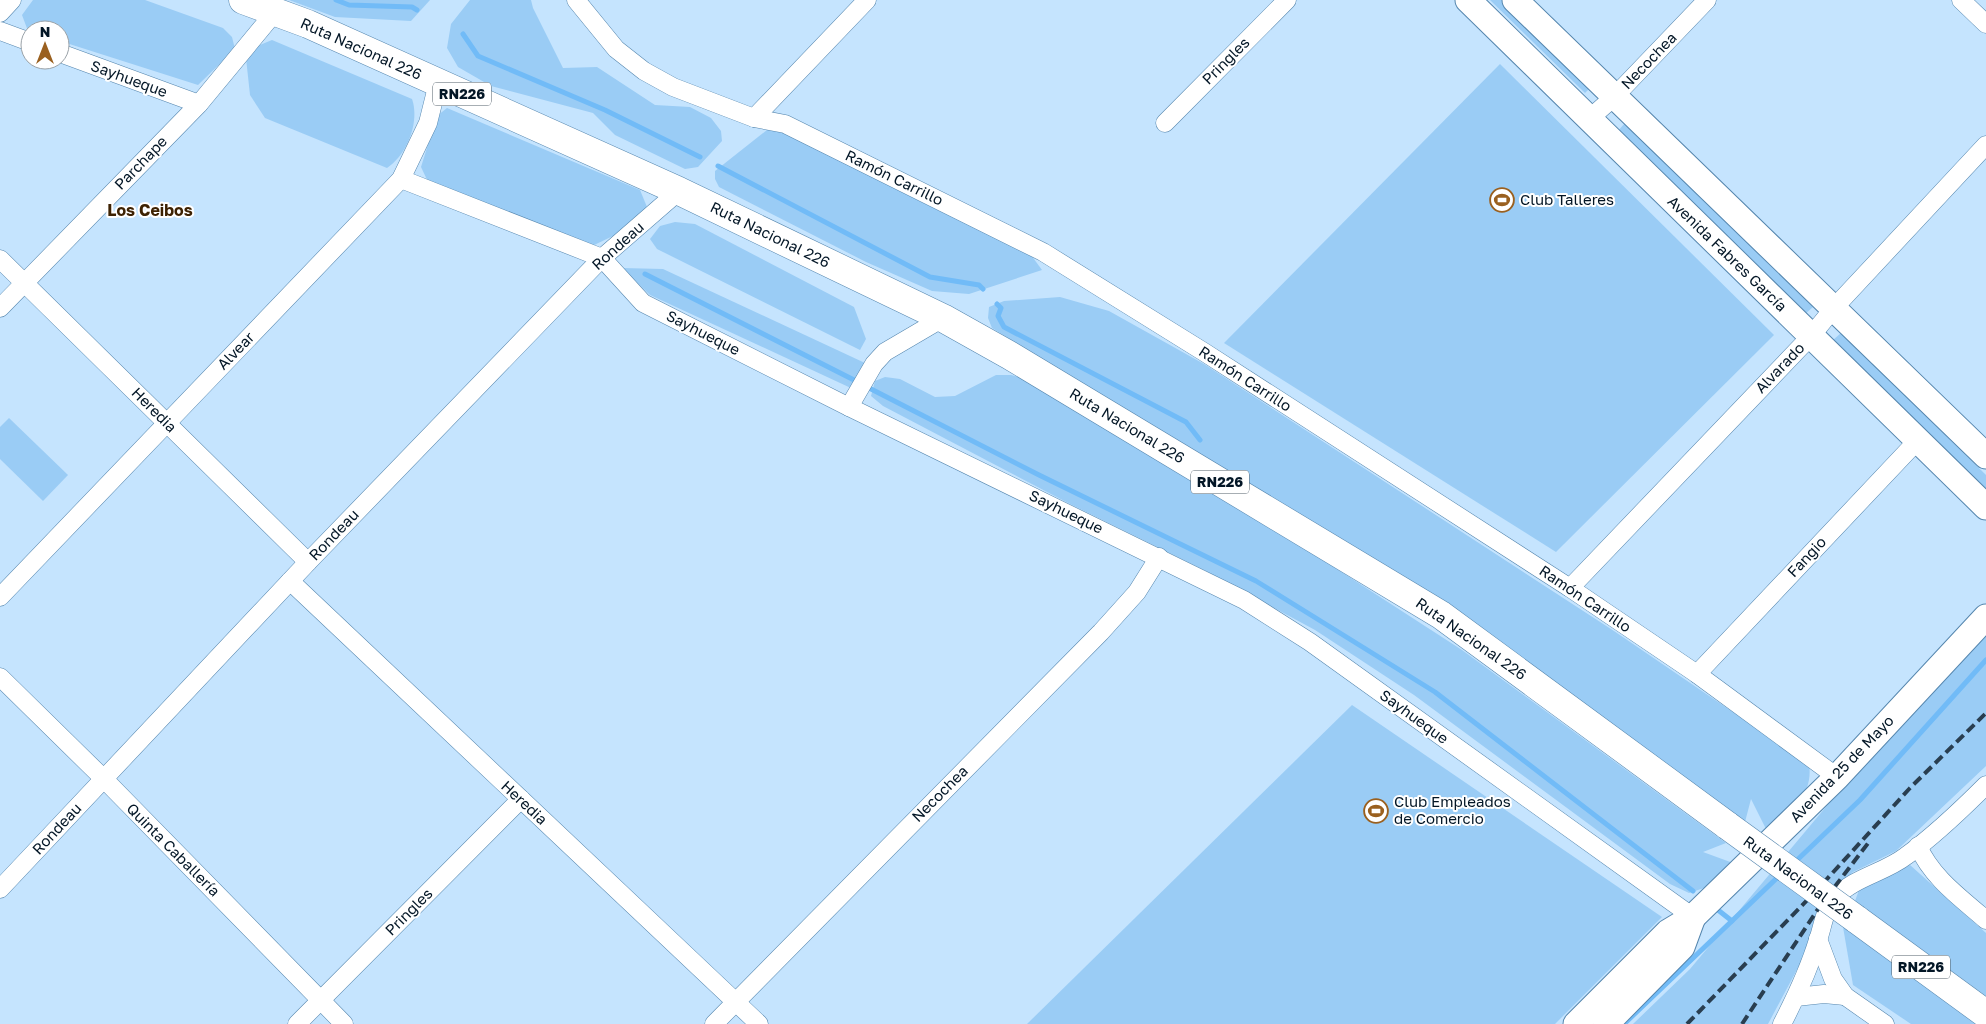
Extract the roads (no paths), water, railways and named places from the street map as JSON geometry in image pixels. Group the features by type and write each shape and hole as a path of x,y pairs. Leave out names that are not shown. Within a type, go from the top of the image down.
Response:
{"highway":[{"name":"Ruta Nacional 226","path":"243,0 308,24 679,191 943,318 1009,355 1441,616 1986,1014"}],"street":[{"path":"0,13 12,0"},
{"name":"Ramón Carrillo","path":"576,0 616,49 644,71 673,87 754,118 785,124 1043,252 1204,352 1570,588 1697,674 1837,777"},
{"path":"754,118 867,0"},
{"name":"Pringles","path":"1165,122 1287,0"},
{"name":"Avenida Fabres García","path":"1468,0 1986,506"},
{"path":"1515,0 1986,456"},
{"name":"Necochea","path":"1589,119 1614,97 1707,0"},
{"path":"1961,0 1986,24"},
{"name":"Parchape","path":"0,308 199,104 275,12"},
{"path":"0,31 20,38"},
{"name":"Sayhueque","path":"70,57 199,104"},
{"name":"Alvear","path":"0,598 401,179 428,123 438,83"},
{"name":"Alvarado","path":"1570,588 1811,336 1833,309 1986,144"},
{"name":"Sayhueque","path":"401,179 602,258 643,303 849,407 1244,600 1310,642 1693,917"},
{"name":"Rondeau","path":"0,890 308,562 602,258 679,191"},
{"name":"Heredia","path":"0,259 308,562"},
{"path":"849,407 874,364 886,352 943,318"},
{"name":"Fangio","path":"1697,674 1918,440"},
{"name":"Necochea","path":"714,1024 1101,632 1137,592 1159,557"},
{"name":"Heredia","path":"290,581 759,1024"},
{"name":"Avenida 25 de Mayo","path":"1576,1024 1668,932 1693,917 1837,777 1986,617"},
{"name":"Quinta Caballería","path":"0,677 104,779 344,1024"},
{"path":"1782,1024 1796,997 1818,939 1824,915 1834,899 1854,883 1894,864 1918,846 1953,817 1986,785"},
{"name":"Pringles","path":"297,1024 521,799"},
{"path":"1918,846 1925,862 1934,874 1986,920"},
{"name":"Avenida 25 de Mayo","path":"1606,1024 1682,947 1693,917"},
{"path":"1818,939 1833,979 1844,996 1885,1024"},
{"path":"1796,997 1824,994 1844,996"}],"waterway":[{"path":"336,0 349,5 412,7 417,10"},
{"path":"463,34 478,56 605,110 700,157"},
{"path":"718,166 930,277 979,285 983,289"},
{"path":"645,274 854,380"},
{"path":"997,304 1001,308 998,316 1004,327 1186,422 1200,440"},
{"path":"871,389 1039,475 1256,581 1435,692 1693,891"},
{"path":"1794,863 1860,800 1986,660"},
{"path":"1624,1024 1780,875"},
{"path":"1718,910 1732,921"}],"railway":[{"path":"1687,1024 1816,891 1910,788 1986,713"},
{"path":"1742,1024 1820,906 1869,842"}],"place":[{"name":"Club Talleres","path":"1502,200"},
{"name":"Club Empleados de Comercio","path":"1376,811"}],"district":[{"name":"Los Ceibos","path":"150,210"}]}
